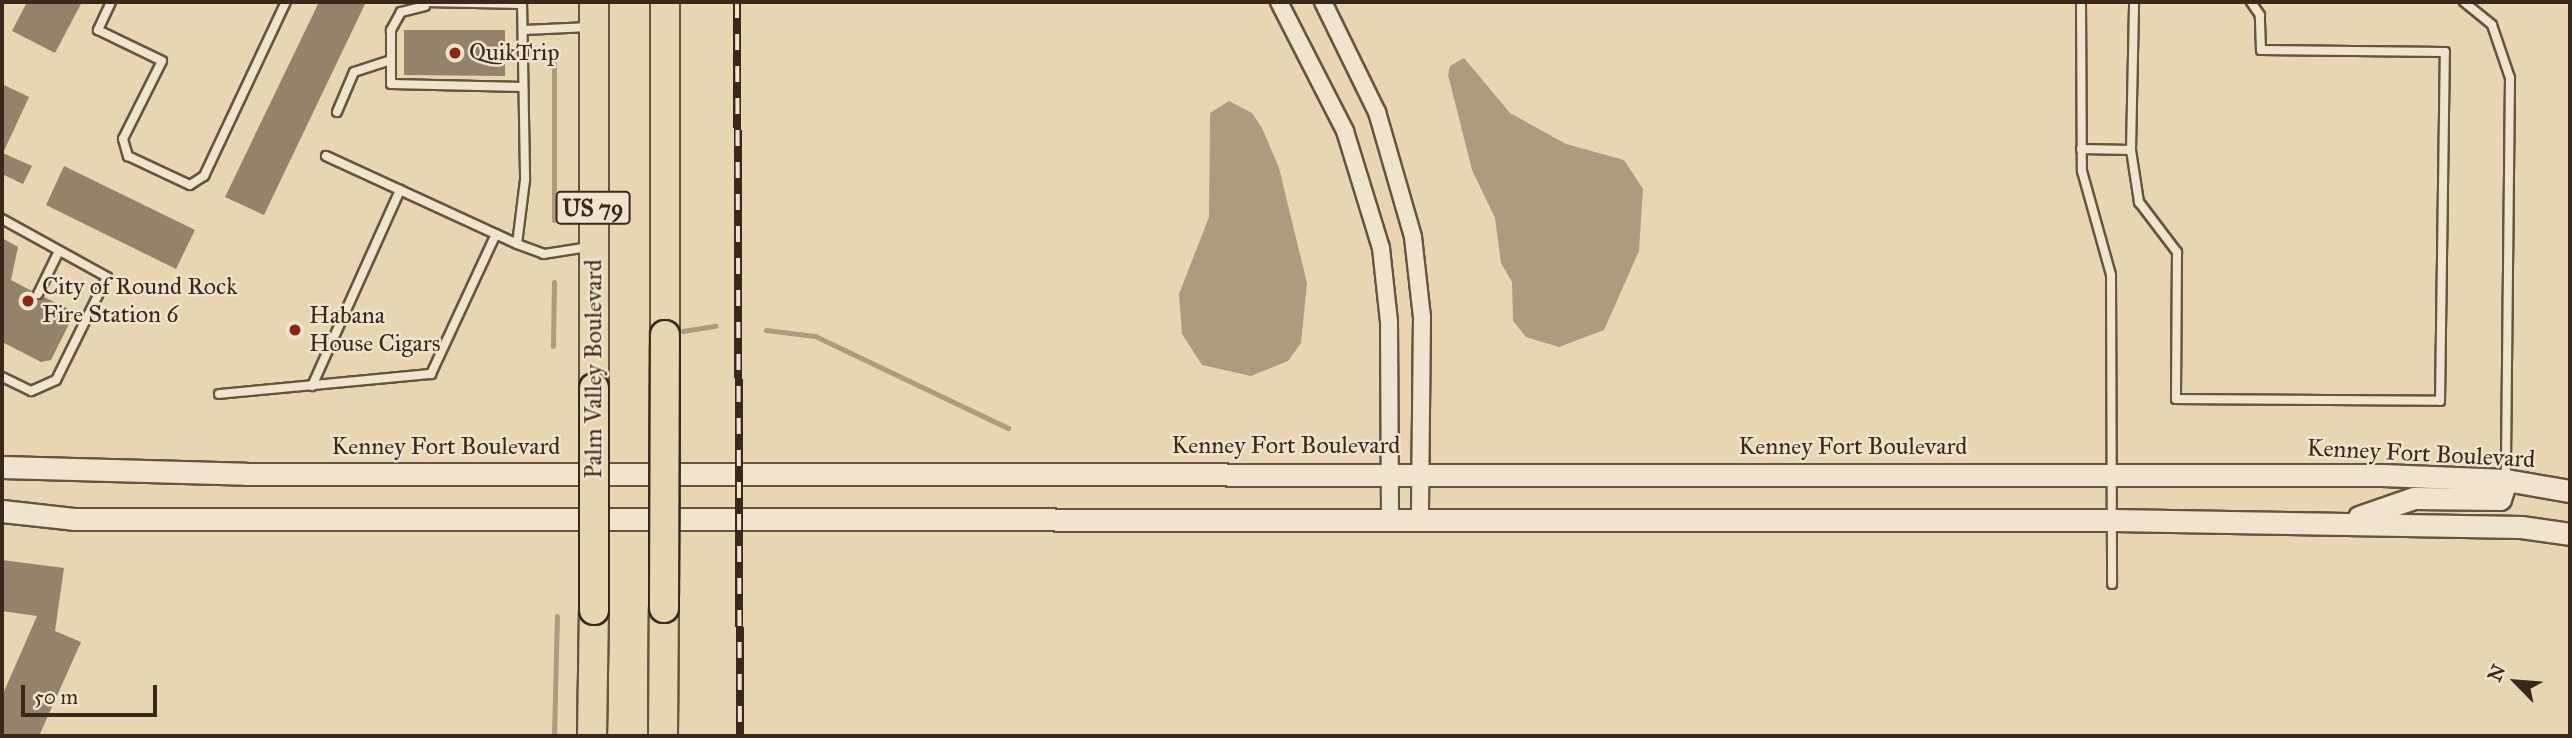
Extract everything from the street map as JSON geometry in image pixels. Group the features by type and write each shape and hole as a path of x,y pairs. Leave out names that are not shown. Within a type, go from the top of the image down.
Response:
{"highway":[{"name":"US 79","path":"663,736 665,2"},
{"name":"Palm Valley Boulevard","path":"592,736 594,14"}],"main road":[{"name":"Kenney Fort Boulevard","path":"2,467 246,474 2113,474 2507,480 2570,491"},
{"path":"2340,523 2414,498 2500,499 2507,480"},
{"path":"2,511 74,519 2113,520 2521,527 2570,534"}],"street":[{"path":"1279,2 1345,131 1381,248 1389,322 1390,520"},
{"path":"1324,2 1365,82 1406,206 1422,317 1420,521"}],"lane":[{"path":"111,2 98,30 162,61 123,139 128,156 190,185 204,176 286,2"},
{"path":"2081,2 2081,149 2086,192 2110,265 2112,584"},
{"path":"2134,2 2131,150 2139,202 2177,252 2176,399 2440,401 2445,52 2261,50 2260,15 2251,2"},
{"path":"2464,2 2500,38 2510,79 2507,480"},
{"path":"517,244 525,180 522,3 425,4 401,12 391,30 391,84 523,87"},
{"path":"523,30 594,14"},
{"path":"337,112 354,72 390,60"},
{"path":"2081,149 2131,150"},
{"path":"326,156 544,254 593,246"},
{"path":"312,386 400,190"},
{"path":"2,219 107,277 56,380 31,391 2,377"},
{"path":"219,394 431,374 496,234"},
{"path":"38,294 59,251"}],"shaded area":[{"path":"1464,58 1510,113 1566,144 1624,160 1643,189 1639,251 1604,330 1559,347 1526,337 1513,321 1512,282 1501,263 1495,218 1472,170 1448,75 1450,66"},
{"path":"1229,101 1252,113 1262,128 1279,168 1307,283 1301,343 1288,361 1251,376 1202,365 1182,334 1179,294 1209,217 1210,113"}],"building":[{"path":"27,2 82,2 55,53 12,31"},
{"path":"319,2 366,2 264,215 225,197"},
{"name":"QuikTrip","path":"404,30 505,30 505,76 404,75"},
{"path":"2,84 29,97 3,153 32,166 23,184 2,174"},
{"path":"64,166 195,230 176,269 46,205"},
{"name":"City of Round Rock Fire Station 6","path":"2,238 18,247 11,280 32,291 35,300 44,297 69,309 65,315 72,318 51,360 41,362 2,342"},
{"path":"2,560 64,568 55,631 81,642 39,736 2,736 2,696 37,616 2,611"}],"waterway":[{"path":"554,64 554,220"},
{"path":"553,346 554,282"},
{"path":"683,331 716,326"},
{"path":"766,330 815,336 1008,428"},
{"path":"554,736 557,616"}],"railway":[{"path":"737,2 740,736"}],"place":[{"name":"QuikTrip","path":"455,53"},
{"name":"City of Round Rock Fire Station 6","path":"28,301"},
{"name":"Habana House Cigars","path":"295,330"}]}
